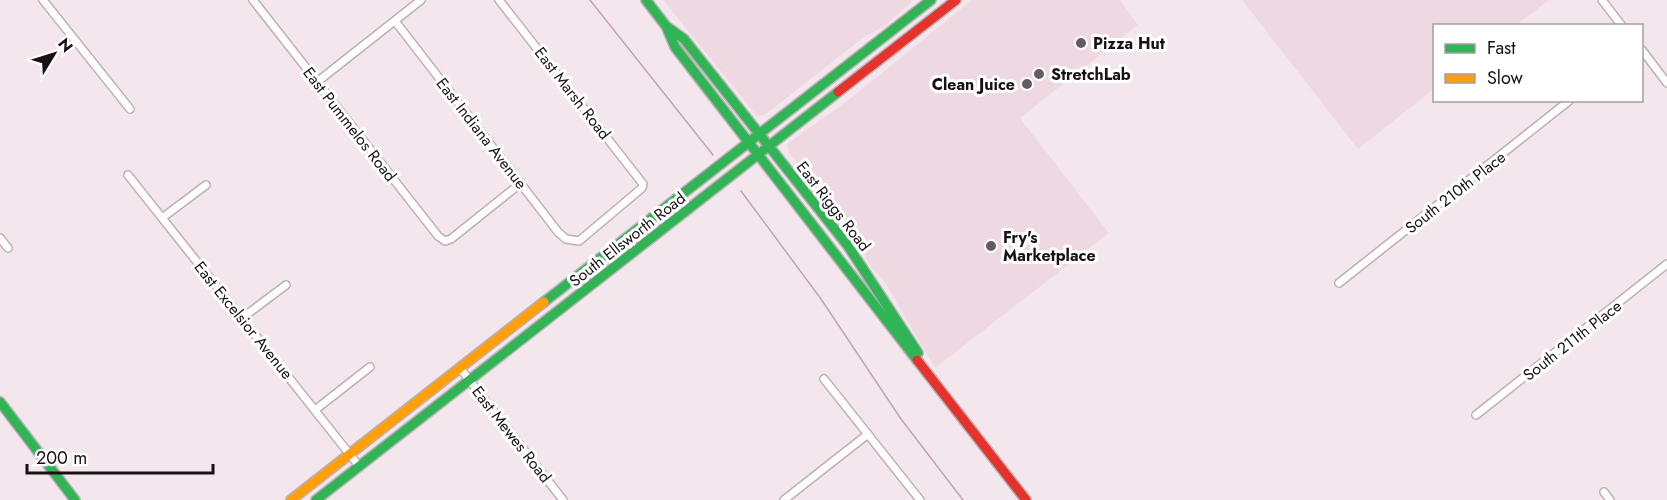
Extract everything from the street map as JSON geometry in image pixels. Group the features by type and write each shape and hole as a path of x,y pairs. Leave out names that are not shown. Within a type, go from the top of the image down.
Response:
{"main road":[{"name":"East Riggs Road","path":"646,0 666,26 675,47 1026,500"},
{"name":"South Ellsworth Road","path":"291,500 931,0"},
{"name":"South Ellsworth Road","path":"316,500 957,0"},
{"name":"East Riggs Road","path":"666,26 684,39 848,246 962,418"},
{"path":"0,402 75,500"}],"street":[{"path":"43,0 130,109"},
{"name":"East Pummelos Road","path":"254,0 438,236 445,241 451,239 521,183"},
{"path":"317,82 422,0"},
{"name":"East Marsh Road","path":"499,0 642,181 642,188 579,241 573,242"},
{"path":"1602,0 1620,24"},
{"name":"East Indiana Avenue","path":"395,21 558,231 573,242"},
{"path":"1643,53 1667,83"},
{"name":"South 210th Place","path":"1339,283 1567,102"},
{"name":"East Excelsior Avenue","path":"128,175 359,466"},
{"path":"162,218 206,185"},
{"path":"0,238 8,248"},
{"name":"South 211th Place","path":"1476,415 1667,264"},
{"path":"242,318 286,285"},
{"path":"315,410 370,367"},
{"name":"East Mewes Road","path":"460,368 563,500"},
{"path":"824,379 920,500"},
{"path":"784,500 868,434"},
{"path":"1604,492 1610,500"}],"shaded area":[{"path":"663,0 913,0 886,25 863,38 766,114 757,116"},
{"path":"972,0 1120,0 1138,25 1020,118 1109,233 935,368 886,284 871,267 858,243 788,152 787,144 851,98"},
{"path":"1242,0 1549,0 1517,24 1433,24 1433,90 1358,149"}],"waterway":[{"path":"590,0 713,155"},
{"path":"741,191 821,299 901,419 963,500"}],"traffic: fast":[{"path":"646,0 666,26 675,47 917,360"},
{"path":"544,302 931,0"},
{"path":"666,26 684,39 848,246 918,353"},
{"path":"316,500 838,92"},
{"path":"0,402 75,500"}],"traffic: slow":[{"path":"291,500 544,302"}],"traffic: jam":[{"path":"838,92 956,0"},
{"path":"917,360 1026,500"}],"place":[{"name":"Pizza Hut","path":"1081,43"},
{"name":"StretchLab","path":"1039,74"},
{"name":"Clean Juice","path":"1027,84"},
{"name":"Fry's Marketplace","path":"991,246"}]}
